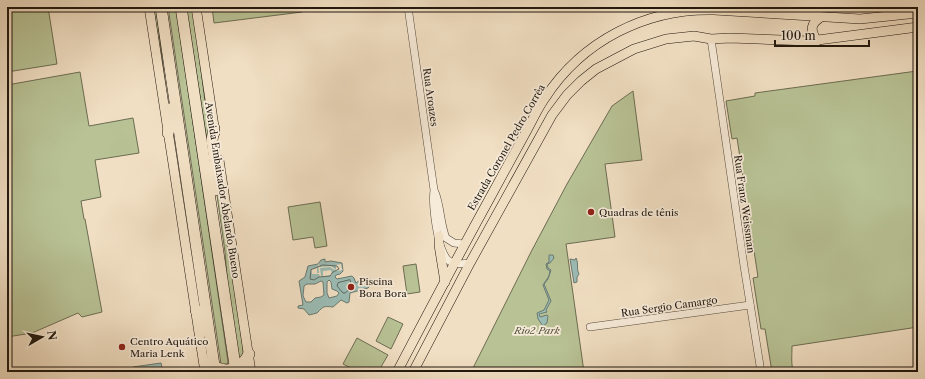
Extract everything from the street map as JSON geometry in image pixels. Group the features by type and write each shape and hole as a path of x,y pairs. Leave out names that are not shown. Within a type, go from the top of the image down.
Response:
{"highway":[{"path":"160,7 160,25 167,75 171,122 168,133"},
{"path":"160,7 170,64 211,370"},
{"name":"Avenida Embaixador Abelardo Bueno","path":"181,7 235,370"},
{"path":"214,128 212,140 215,162 215,195 221,244 221,270"},
{"path":"196,310 201,321 206,355 211,370"},
{"path":"211,370 235,370 246,360 249,354"}],"main road":[{"path":"149,7 196,310"},
{"name":"Avenida Embaixador Abelardo Bueno","path":"196,7 251,372"},
{"name":"Estrada Coronel Pedro Corrêa","path":"397,372 464,244 545,98 567,70 593,47 634,23 696,9 776,10 821,16 865,18 918,13"},
{"path":"818,41 813,33 812,26 814,21 821,16"},
{"path":"413,372 470,263 552,115 567,95 581,81 596,70 618,56 650,43 666,39 694,36 711,39 730,38 818,41 918,27"},
{"path":"439,236 445,282"}],"street":[{"name":"Rua Aroazes","path":"408,7 434,190 433,202 439,236 446,257 454,263"},
{"name":"Rua Franz Weissman","path":"711,39 761,372"},
{"name":"Rua Aroazes","path":"434,190 438,200 446,238 454,243 464,244"},
{"path":"454,263 470,263"},
{"name":"Rua Sergio Camargo","path":"590,327 750,305"}],"green space":[{"path":"7,7 48,7 57,64 7,72"},
{"path":"153,7 156,7 165,83"},
{"path":"168,7 176,7 228,362 227,365 221,364"},
{"path":"186,7 193,7 212,157 213,180"},
{"path":"212,7 301,7 302,12 214,23"},
{"path":"827,7 911,7 871,10 827,9"},
{"path":"917,71 918,327 792,346 793,372 772,372 765,329 761,329 753,278 758,277 737,138 732,139 726,101 755,96 755,93"},
{"path":"80,72 89,126 133,118 139,153 95,160 101,197 81,201 102,312 82,317 78,313 32,333 7,337 7,85"},
{"name":"Rio2 Park","path":"633,91 642,160 605,164 615,237 566,244 584,372 471,372 567,184 612,106"},
{"path":"217,171 243,347 243,354 239,360 230,312 225,252 217,195"},
{"path":"320,202 327,246 315,248 313,237 293,240 288,207"},
{"path":"416,264 420,292 407,294 403,266"},
{"path":"388,317 403,324 391,349 376,341"},
{"path":"357,338 388,355 378,372 359,372 343,364"}],"water":[{"path":"549,255 553,255 554,258 547,264 548,268 551,270 549,276 550,271 547,269 546,264 549,262"},
{"path":"576,258 579,274 577,277 577,282 574,283 570,259 575,260"},
{"name":"Piscina Bora Bora","path":"325,259 325,262 331,261 342,263 343,271 336,275 335,277 337,279 352,276 356,283 361,279 371,279 372,284 368,288 350,293 349,302 347,303 341,300 333,307 324,307 317,313 309,315 304,309 298,308 298,306 303,305 299,281 305,277 308,266 318,264 321,260","holes":["329,280 331,282 332,289 339,293 337,296 329,298 327,293 327,282","321,281 323,282 324,295 315,298 311,302 306,302 303,296 304,286"]},
{"path":"549,276 544,284 551,301 546,310 547,312 539,314 540,317 548,316 547,323 543,326 538,319 537,313 544,310 549,300 543,285"},
{"path":"161,363 163,372 134,372 133,367"}],"pier":[{"path":"318,263 320,267 331,266 336,270 336,265 341,264 343,270 336,271 330,267 320,268 321,276 323,276 323,271 331,270 332,275 320,277 319,274 312,274 311,269 317,268 317,273 319,273"}],"place":[{"name":"Quadras de tênis","path":"591,212"},
{"name":"Piscina Bora Bora","path":"351,287"},
{"name":"Centro Aquático Maria Lenk","path":"122,347"}]}
